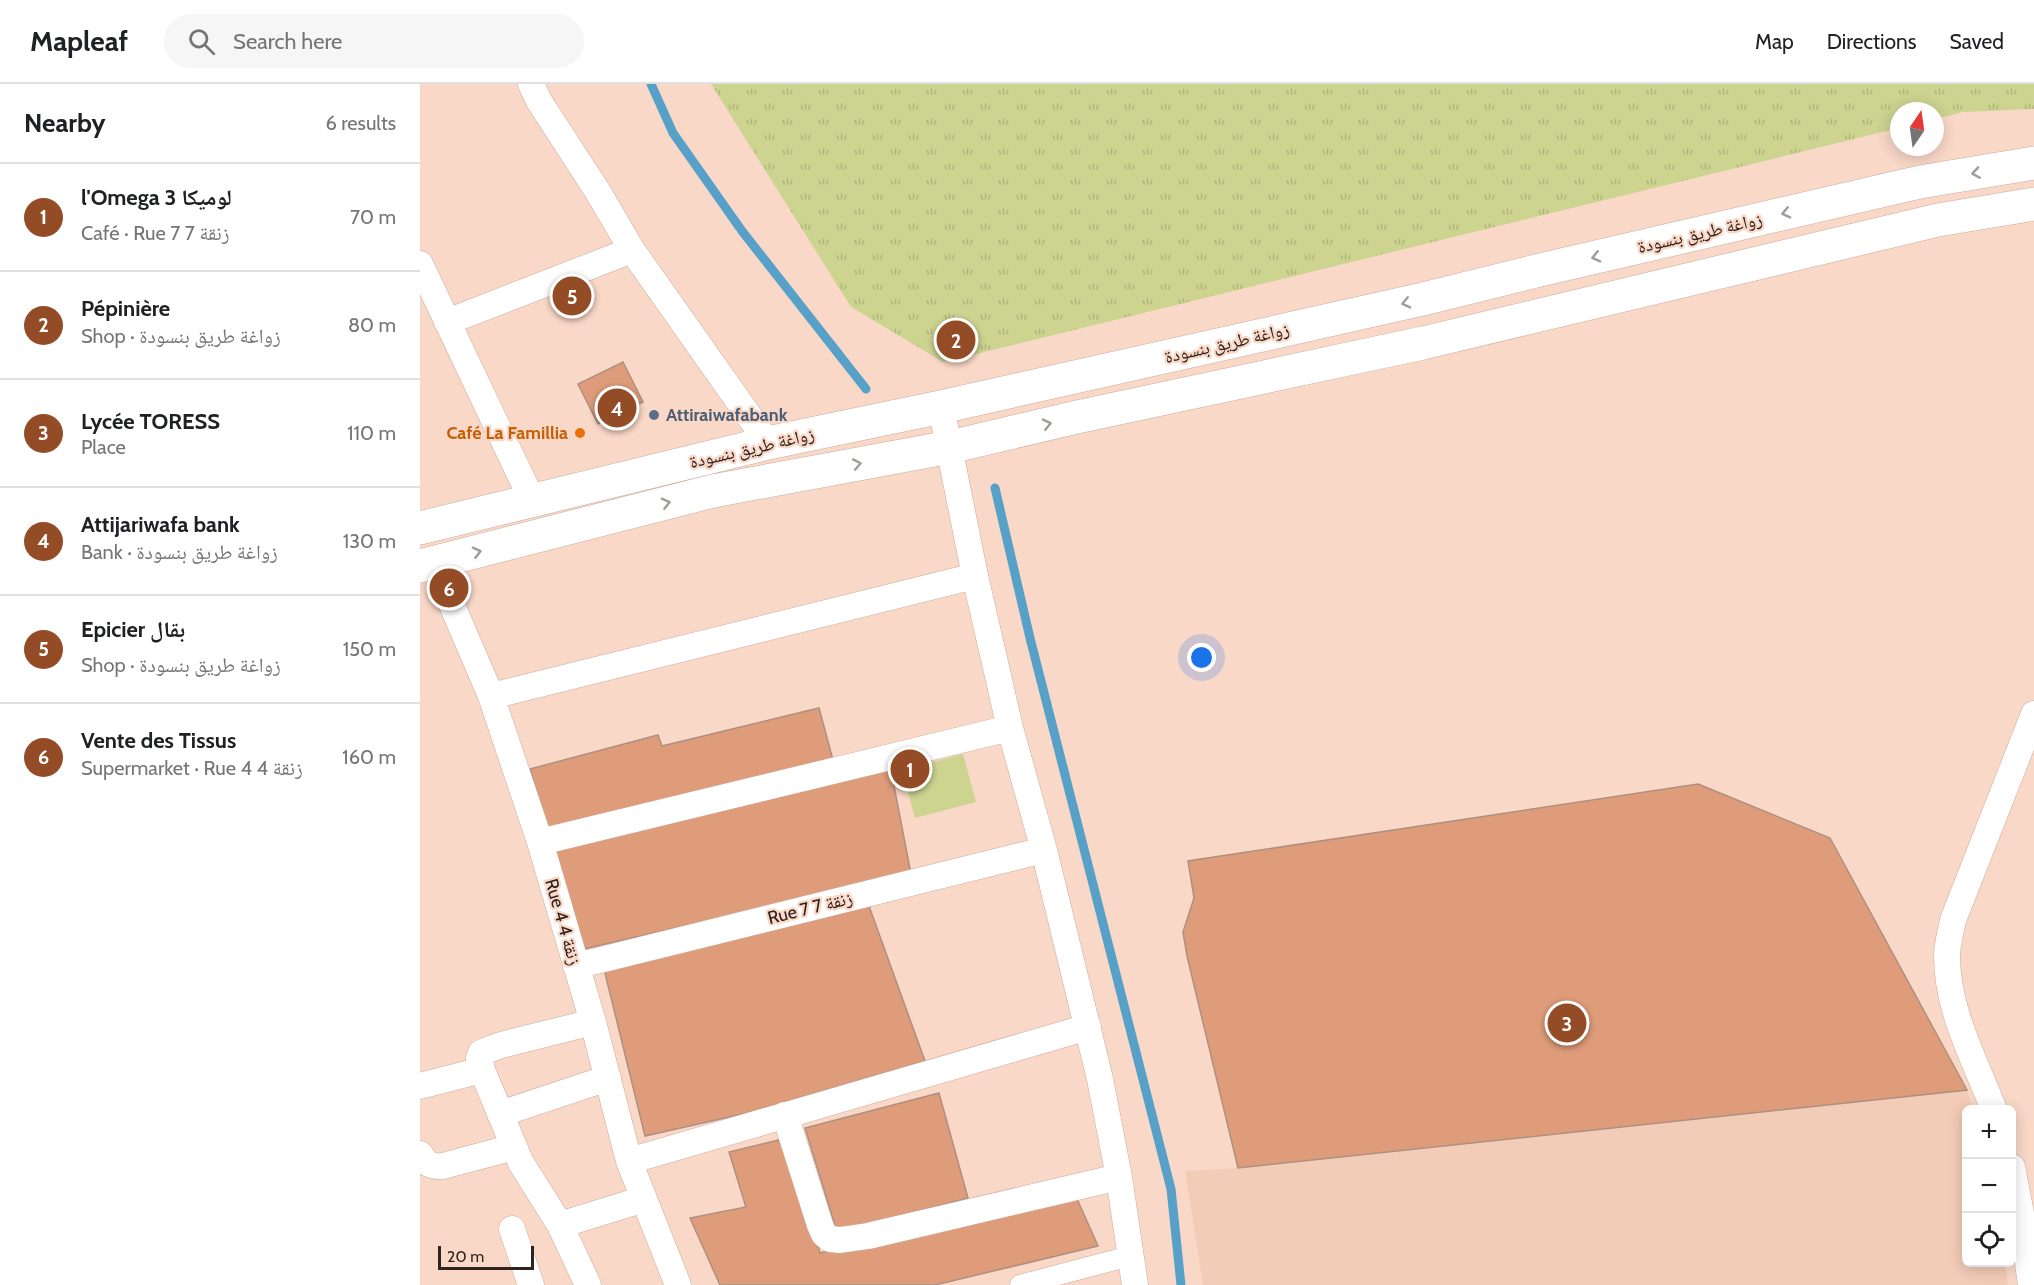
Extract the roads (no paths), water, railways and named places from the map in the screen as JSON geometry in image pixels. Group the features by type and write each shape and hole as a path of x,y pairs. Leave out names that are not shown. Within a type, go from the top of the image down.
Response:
{"main road":[{"name":"زواغة طريق بنسودة","path":"420,528 768,443 941,407 1423,299 1920,182 2034,163"},
{"name":"زواغة طريق بنسودة","path":"427,565 712,491 950,447 1077,417 1423,343 1938,220 2034,204"}],"street":[{"path":"531,84 632,250 768,443"},
{"path":"447,322 632,250"},
{"path":"420,264 532,500"},
{"path":"941,407 975,576 1010,729 1044,850 1088,1027 1119,1177 1135,1285"},
{"name":"Rue 4 زنقة 4","path":"427,565 491,696 540,842 593,1022 629,1161 678,1285"},
{"path":"491,696 975,576"},
{"path":"1992,1105 1968,1048 1951,996 1947,955 1953,920 2034,714"},
{"path":"540,842 1010,729"},
{"name":"Rue 7 زنقة 7","path":"576,966 1044,850"},
{"path":"588,1285 560,1224 539,1194 514,1147 479,1058 481,1053 501,1045 593,1022"},
{"path":"629,1161 1088,1027"},
{"path":"420,1086 482,1070"},
{"path":"500,1114 608,1078"},
{"path":"785,1115 820,1225 824,1234 830,1239 868,1236 1119,1177"},
{"path":"420,1154 426,1163 434,1167 514,1147"},
{"path":"2016,1188 2031,1285"},
{"path":"560,1224 644,1199"},
{"path":"512,1229 531,1285"},
{"path":"1020,1285 1130,1256"}],"waterway":[{"path":"651,84 673,133 742,231 866,389"},
{"path":"995,488 1030,638 1171,1189 1181,1285"}],"place":[{"name":"Epicier بقال","path":"572,296"},
{"name":"Pépinière","path":"956,340"},
{"name":"Attijariwafa bank","path":"617,408"},
{"name":"Attiraiwafabank","path":"654,415"},
{"name":"Café La Famillia","path":"580,433"},
{"name":"Vente des Tissus","path":"449,588"},
{"name":"l'Omega 3 لوميكا","path":"910,769"},
{"name":"Lycée TORESS","path":"1567,1023"}]}
